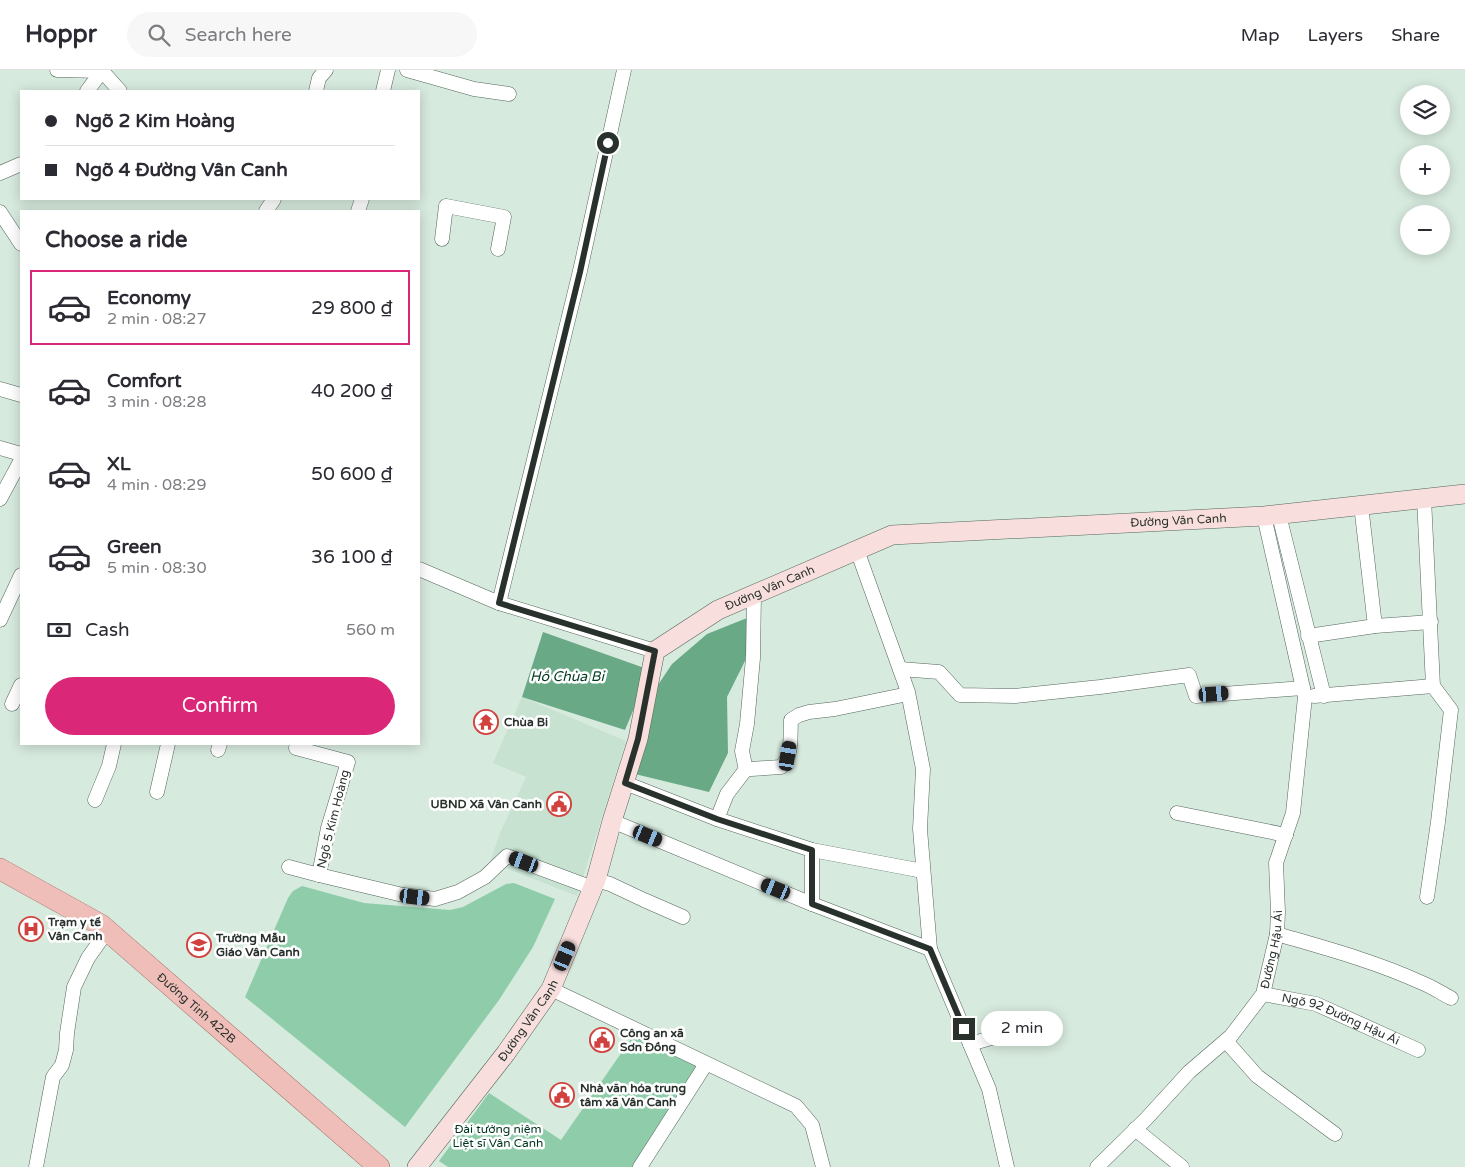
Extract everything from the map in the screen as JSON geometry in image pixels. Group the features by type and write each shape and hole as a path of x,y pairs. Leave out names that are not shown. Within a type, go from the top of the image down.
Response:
{"main road":[{"name":"Đường Tỉnh 422B","path":"0,869 100,925 379,1167"}],"street":[{"path":"56,70 103,71 119,90"},
{"path":"316,90 320,78 326,70"},
{"path":"383,90 388,70"},
{"path":"407,70 474,89 509,94"},
{"path":"499,603 580,272 624,70"},
{"path":"88,90 103,71"},
{"path":"0,173 20,164"},
{"path":"442,239 446,206 504,217 498,249"},
{"path":"0,212 20,242"},
{"path":"0,389 20,395"},
{"path":"0,448 20,454"},
{"path":"0,499 20,462"},
{"name":"Đường Vân Canh","path":"417,1167 506,1053 551,989 595,884 638,739 655,651 718,610 892,534 1271,516 1465,494"},
{"path":"1424,498 1433,686 1451,710 1427,897"},
{"path":"1361,505 1375,626"},
{"path":"1271,516 1308,636 1324,696"},
{"name":"Đường Hậu Ái","path":"1097,1167 1189,1072 1231,1036 1263,994 1276,934 1278,912 1276,863 1293,813 1304,692 1271,516"},
{"path":"856,550 908,694 923,769 920,829 930,949 989,1089 1007,1167"},
{"path":"420,569 499,603 655,651"},
{"path":"0,620 20,577"},
{"path":"746,770 742,751 747,724 753,658 754,594"},
{"path":"1308,636 1375,626 1431,622"},
{"path":"900,669 939,672 960,695 1015,696 1189,675 1196,696 1304,692 1324,696 1433,686"},
{"path":"12,704 20,687"},
{"path":"717,819 727,794 746,770 781,767 784,764 788,756 791,720 794,717 809,712 836,709 908,694"},
{"path":"95,800 109,766 114,745"},
{"path":"157,792 168,745"},
{"name":"Ngõ 5 Kim Hoàng","path":"298,745 296,748 348,762 328,828 319,875"},
{"path":"625,783 717,819 812,850 924,871"},
{"path":"1177,813 1286,835"},
{"path":"612,822 812,904 930,949"},
{"path":"812,850 812,904"},
{"path":"289,867 403,895 435,899 458,892 485,877 507,856 595,884 610,884 683,916"},
{"path":"36,1167 53,1077 62,1065 66,1050 74,987 88,958 107,931"},
{"path":"1276,934 1386,968 1422,982 1452,998"},
{"path":"551,989 796,1106 812,1125 823,1167"},
{"name":"Ngõ 92 Đường Hậu Ái","path":"1263,994 1316,1004 1418,1050"},
{"path":"970,1044 1048,1022"},
{"path":"1226,1041 1257,1076 1336,1134"},
{"path":"640,1167 706,1064"},
{"path":"1135,1129 1182,1167"}],"shaded area":[{"name":"UBND Xã Vân Canh","path":"522,697 626,741 577,896 490,862 500,833 526,777 493,763"}],"green space":[{"path":"514,883 555,899 533,947 499,1000 405,1127 245,997 288,898 293,891 302,886 364,903 450,910 463,907 506,884"},
{"name":"Đài tưởng niệm Liệt sĩ Vân Canh","path":"635,1033 699,1066 633,1167 448,1167 439,1161 489,1093 561,1140"}],"water":[{"path":"747,618 749,633 745,661 727,697 728,753 709,792 635,774 658,685 672,664 707,634"},
{"name":"Hồ Chùa Bi","path":"543,632 650,670 625,730 522,697"}],"place":[{"name":"Chùa Bi","path":"486,722"},
{"name":"UBND Xã Vân Canh","path":"559,804"},
{"name":"Trạm y tế Vân Canh","path":"31,929"},
{"name":"Trường Mẫu Giáo Vân Canh","path":"199,945"},
{"name":"Công an xã Sơn Đồng","path":"602,1040"},
{"name":"Nhà văn hóa trung tâm xã Vân Canh","path":"562,1095"}],"route":[{"path":"608,143 580,272 499,603 655,651 638,739 625,783 717,819 812,850 812,904 930,949 964,1029"}]}
